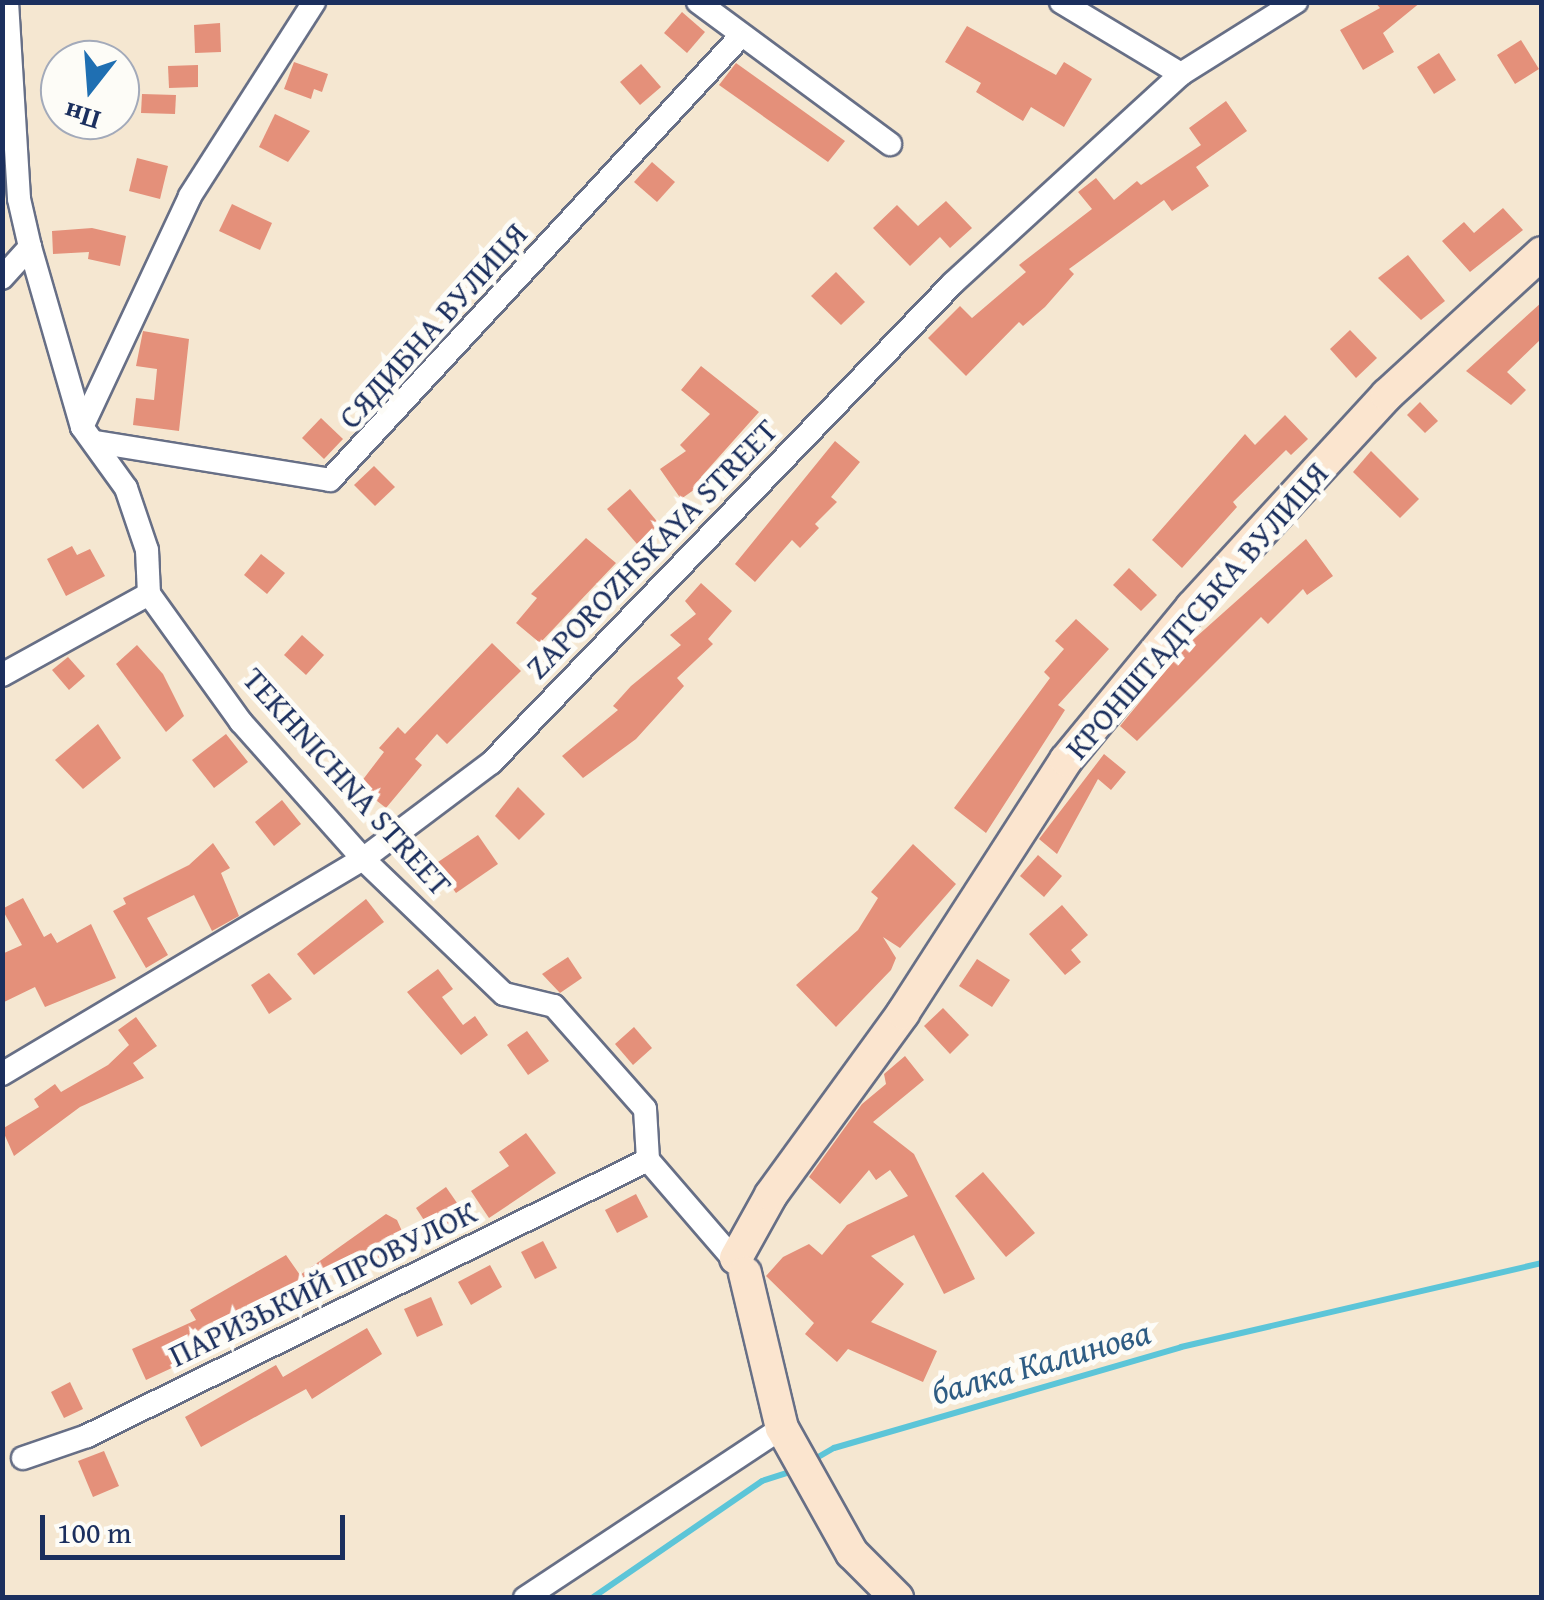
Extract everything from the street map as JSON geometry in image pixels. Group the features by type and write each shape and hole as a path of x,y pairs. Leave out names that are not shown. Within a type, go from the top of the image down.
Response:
{"street":[{"path":"2,675 148,594 147,550 126,488 89,435 18,199 7,2"},
{"path":"89,435 190,196 314,2"},
{"path":"698,2 740,37 890,144"},
{"path":"1061,2 1181,74"},
{"name":"ZAPOROZHSKAYA STREET","path":"2,1074 363,859 491,764 952,283 1181,74 1296,2"},
{"name":"СЯДИБНА ВУЛИЦЯ","path":"89,435 330,480 740,37"},
{"path":"2,278 30,248"},
{"name":"КРОНШТАДТСЬКА ВУЛИЦЯ","path":"740,1265 772,1195 903,1013 1066,760 1192,607 1388,395 1542,253"},
{"name":"TEKHNICHNA STREET","path":"148,594 241,722 363,859 504,994 554,1006 645,1108 648,1160"},
{"path":"648,1160 740,1265 782,1428 852,1553 897,1598"},
{"name":"ПАРИЗЬКИЙ ПРОВУЛОК","path":"23,1458 87,1436 648,1160"},
{"path":"525,1598 782,1428"}],"building":[{"path":"1375,2 1421,2 1383,33 1394,52 1363,70 1340,30 1380,8"},
{"path":"682,12 705,32 687,53 664,33"},
{"path":"220,23 221,52 195,53 194,25"},
{"path":"967,26 1056,75 1064,62 1092,79 1064,127 1031,107 1023,121 976,92 981,83 945,62"},
{"path":"1521,40 1539,69 1515,84 1497,55"},
{"path":"1439,53 1456,80 1434,94 1417,67"},
{"path":"294,62 328,74 322,92 314,89 311,99 284,89"},
{"path":"736,63 845,141 828,162 719,85"},
{"path":"641,64 661,87 640,105 620,82"},
{"path":"198,65 198,87 169,88 168,66"},
{"path":"142,94 176,95 175,114 141,113"},
{"path":"1226,101 1247,131 1196,167 1209,186 1172,211 1164,200 1069,269 1074,274 1045,307 1023,326 1019,322 966,376 928,338 960,306 972,318 1026,272 1019,265 1092,209 1078,192 1096,178 1114,200 1137,181 1141,185 1201,145 1189,128"},
{"path":"275,114 310,131 288,162 259,147"},
{"path":"137,158 168,166 160,199 129,191"},
{"path":"652,162 675,182 657,202 634,182"},
{"path":"946,201 972,228 950,248 940,237 910,266 873,228 897,205 918,226"},
{"path":"232,204 272,223 260,250 219,231"},
{"path":"1503,208 1523,230 1470,272 1442,241 1464,222 1474,233"},
{"path":"92,228 126,236 120,266 88,259 89,252 53,254 52,231"},
{"path":"1408,255 1445,301 1421,320 1378,278"},
{"path":"836,272 865,302 841,325 811,296"},
{"path":"1542,302 1542,338 1507,372 1526,390 1511,405 1466,371"},
{"path":"1350,330 1377,358 1356,378 1330,349"},
{"path":"143,331 189,339 179,431 133,425 136,398 154,400 157,369 136,366"},
{"path":"701,366 759,412 701,477 705,482 681,499 660,469 686,451 680,445 710,414 681,390"},
{"path":"1420,402 1438,421 1425,433 1407,415"},
{"path":"1285,415 1308,439 1291,455 1286,450 1233,502 1237,507 1182,568 1152,540 1245,434 1255,445"},
{"path":"321,418 343,439 324,459 302,438"},
{"path":"835,441 860,462 831,497 837,502 815,524 819,528 800,548 792,540 755,582 735,564"},
{"path":"1371,451 1419,499 1400,518 1353,472"},
{"path":"374,466 395,487 375,506 354,485"},
{"path":"630,489 660,525 637,544 607,509"},
{"path":"586,538 616,563 540,643 516,623 537,598 531,594"},
{"path":"1306,539 1333,576 1307,595 1303,589 1268,624 1261,617 1137,741 1120,726 1186,646"},
{"path":"72,546 77,555 90,549 105,576 66,596 47,559"},
{"path":"261,554 285,573 267,594 244,575"},
{"path":"1129,568 1157,595 1141,611 1113,585"},
{"path":"701,583 732,611 708,639 713,644 677,678 684,686 636,739 583,778 562,756 618,710 613,706 631,686 681,645 670,635 696,614 685,601"},
{"path":"1076,619 1109,649 1058,705 1065,710 986,833 954,808 1050,678 1044,672 1064,649 1055,641"},
{"path":"302,635 324,655 306,675 284,655"},
{"path":"492,643 521,671 447,744 437,734 415,759 422,765 386,808 358,786 384,752 379,748 398,727 405,734"},
{"path":"137,645 163,674 184,716 166,732 116,664"},
{"path":"68,657 85,676 69,690 52,670"},
{"path":"98,724 121,758 83,789 55,760"},
{"path":"226,734 248,762 214,788 192,760"},
{"path":"1104,754 1126,772 1111,790 1098,779 1057,854 1039,839"},
{"path":"518,787 545,814 519,840 495,816"},
{"path":"282,800 301,824 274,846 255,822"},
{"path":"478,835 498,864 456,893 435,864"},
{"path":"213,843 230,868 221,873 239,916 212,931 194,895 147,918 168,955 146,968 113,911 126,904 123,898 189,865"},
{"path":"913,844 956,884 900,948 883,937 896,958 891,970 836,1027 796,985 858,930 878,898 871,892"},
{"path":"1038,855 1062,876 1044,897 1020,876"},
{"path":"23,898 44,937 51,933 57,943 91,924 116,978 45,1007 35,987 2,1003 2,954 22,945 2,909"},
{"path":"366,899 384,922 314,975 297,954"},
{"path":"1062,905 1088,935 1071,950 1081,962 1065,975 1029,934"},
{"path":"568,957 582,978 560,993 542,974"},
{"path":"977,959 1010,980 992,1007 959,986"},
{"path":"438,969 453,989 442,997 463,1025 475,1016 488,1035 461,1055 407,992"},
{"path":"269,973 292,999 269,1014 251,985"},
{"path":"943,1008 969,1035 950,1054 924,1026"},
{"path":"136,1017 157,1046 133,1063 144,1078 80,1107 14,1156 2,1129 39,1107 34,1099 55,1084 61,1092 108,1065 129,1045 118,1030"},
{"path":"634,1027 652,1048 633,1065 615,1044"},
{"path":"527,1031 549,1061 528,1075 507,1045"},
{"path":"905,1056 924,1080 873,1122 914,1154 975,1279 944,1294 914,1235 871,1256 904,1284 871,1322 937,1351 923,1382 848,1349 837,1362 805,1334 814,1323 766,1276 783,1257 809,1244 822,1255 847,1225 908,1196 890,1170 876,1180 869,1170 840,1204 809,1177 862,1104 886,1084 884,1074"},
{"path":"526,1133 556,1173 489,1218 471,1191 509,1166 499,1152"},
{"path":"983,1172 1035,1233 1006,1257 955,1196"},
{"path":"446,1187 464,1213 433,1234 416,1208"},
{"path":"636,1194 648,1217 617,1233 605,1210"},
{"path":"386,1214 397,1220 406,1240 340,1283 333,1274 246,1324 238,1313 184,1348 189,1360 146,1380 132,1349 196,1320 190,1310 286,1255 300,1275"},
{"path":"543,1241 557,1268 535,1279 521,1252"},
{"path":"490,1265 502,1287 471,1305 458,1282"},
{"path":"431,1297 443,1325 417,1337 404,1309"},
{"path":"367,1328 382,1354 312,1399 306,1389 201,1447 185,1417 276,1365 283,1377"},
{"path":"70,1382 83,1409 64,1418 51,1392"},
{"path":"104,1451 119,1486 93,1497 78,1461"}],"waterway":[{"name":"балка Калинова","path":"813,1460 834,1448 1181,1347 1542,1263"},
{"name":"балка Калинова","path":"592,1598 762,1481 793,1471"}]}
